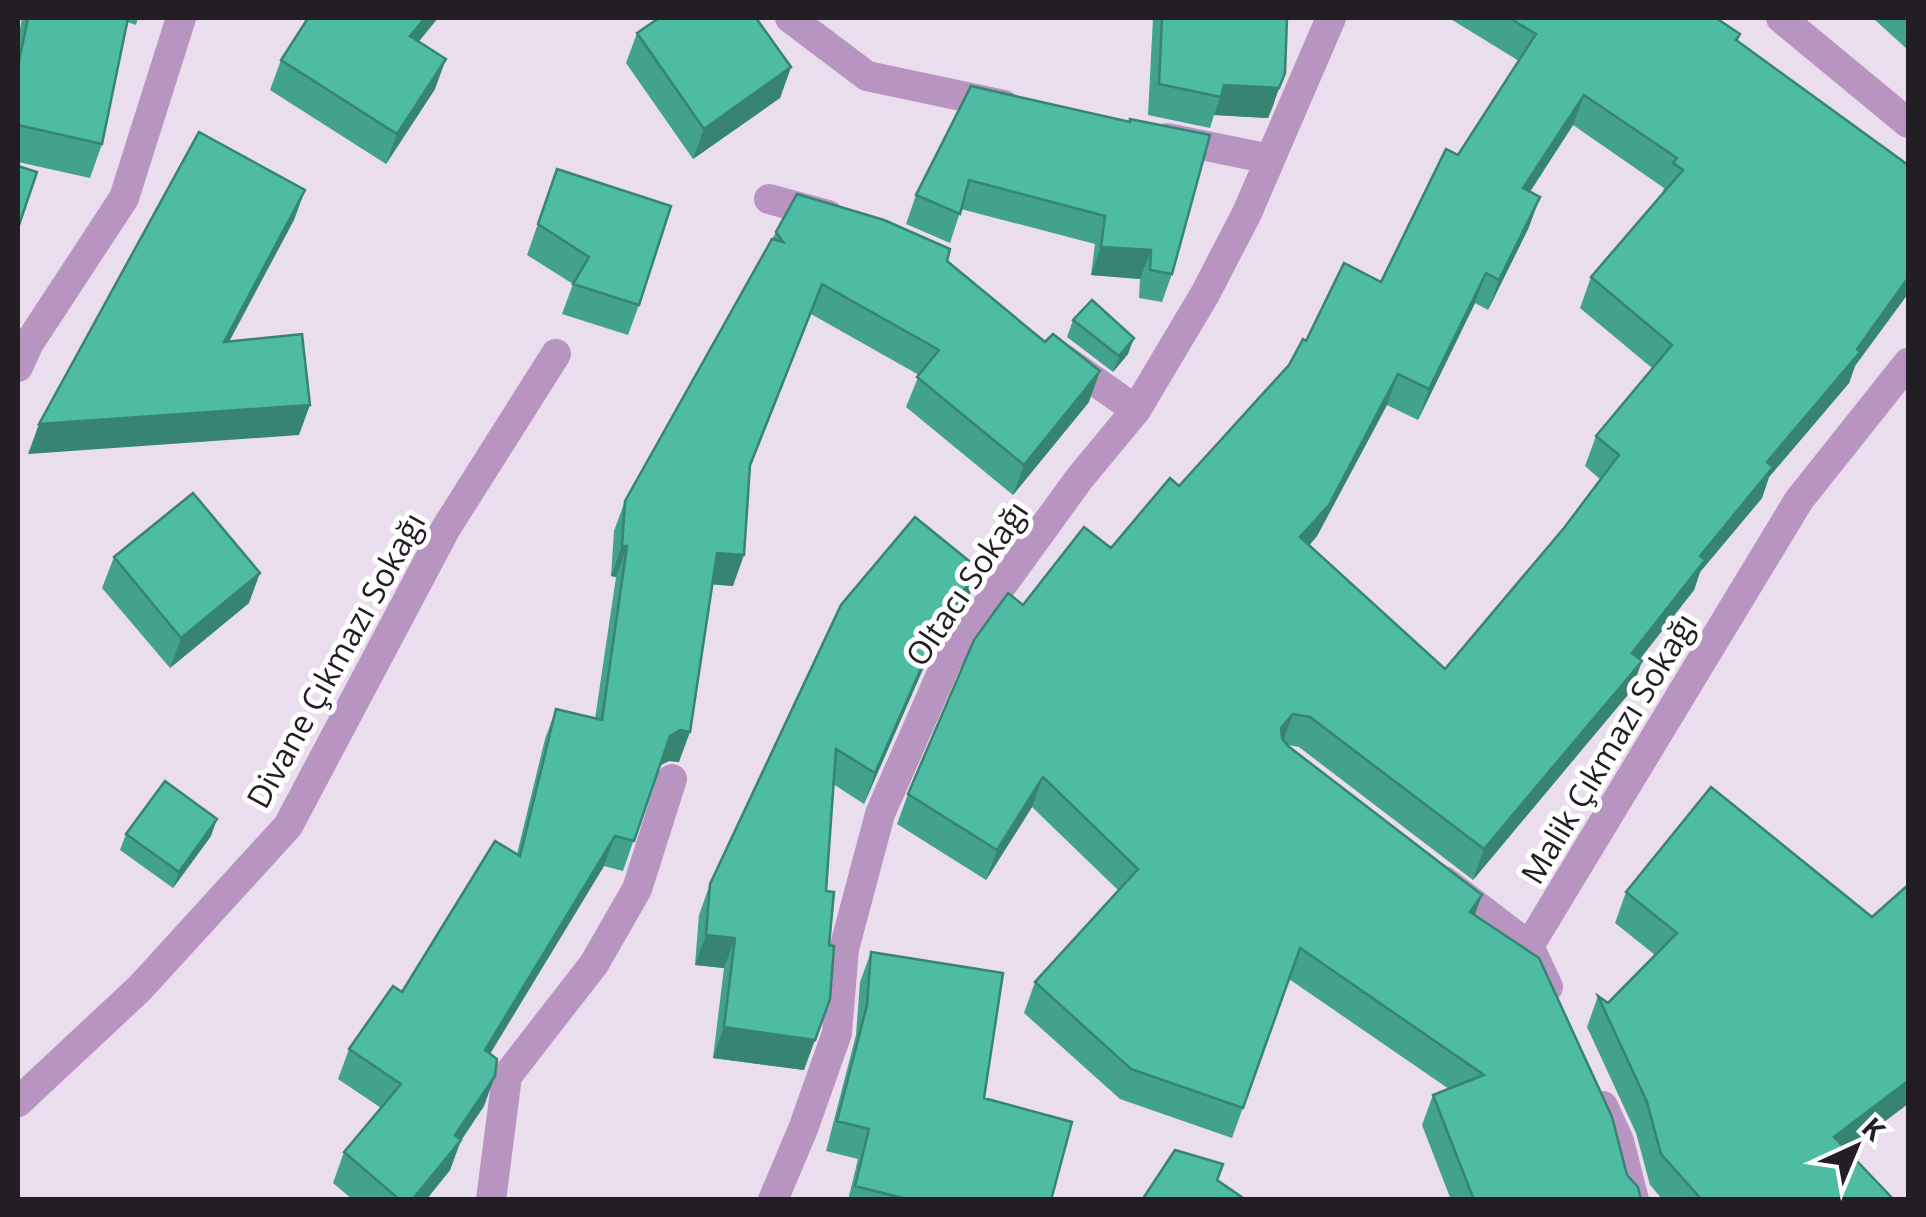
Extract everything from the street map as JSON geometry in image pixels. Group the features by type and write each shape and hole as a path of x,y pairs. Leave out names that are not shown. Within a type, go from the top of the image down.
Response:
{"street":[{"path":"18,367 29,343 124,198 181,18"},
{"path":"790,18 867,76 1038,112"},
{"name":"Oltacı Sokağı","path":"773,1200 803,1129 836,1033 844,949 880,814 948,661 1079,479 1136,410 1248,213 1332,18"},
{"path":"1784,18 1908,124"},
{"path":"1135,131 1270,159"},
{"path":"768,199 850,222"},
{"path":"1041,340 1086,377 1136,410"},
{"name":"Divane Çıkmazı Sokağı","path":"18,1102 140,988 288,826 446,528 556,354"},
{"name":"Malik Çıkmazı Sokağı","path":"1529,946 1799,500 1908,363"},
{"path":"491,1200 507,1076 594,964 637,889 672,778"},
{"path":"1426,867 1529,946 1562,1017"},
{"path":"1594,1088 1619,1142 1634,1200"}],"building":[{"path":"28,18 128,18 102,144 18,125 18,66"},
{"path":"308,18 425,18 410,36 446,59 397,134 281,60"},
{"path":"659,18 756,18 791,67 704,129 637,33"},
{"path":"1162,18 1287,18 1285,73 1279,88 1224,85 1221,97 1159,84"},
{"path":"1509,18 1716,18 1740,34 1736,40 1908,165 1908,278 1857,349 1860,352 1767,462 1773,467 1700,556 1705,560 1632,653 1642,661 1484,849 1310,717 1293,714 1281,728 1288,746 1482,895 1470,912 1539,958 1612,1117 1627,1175 1638,1187 1641,1200 1474,1200 1433,1095 1484,1075 1300,948 1243,1108 1131,1069 1035,982 1138,869 1043,777 997,850 908,794 974,640 1008,593 1023,605 1084,527 1111,548 1170,478 1179,486 1289,365 1303,339 1306,341 1344,263 1381,282 1446,149 1458,155 1536,34","holes":["1584,95 1677,158 1673,163 1683,170 1591,277 1672,345 1596,436 1619,455 1564,528 1445,669 1300,537 1329,505 1398,374 1429,389 1486,273 1499,280 1540,197 1523,188"]},
{"path":"971,86 1130,122 1210,135 1172,274 1150,270 1151,250 1101,247 1105,216 969,180 960,214 916,195"},
{"path":"199,132 305,190 224,342 302,334 310,405 39,424"},
{"path":"18,166 37,172 18,228"},
{"path":"557,169 671,206 639,305 573,284 589,257 538,224"},
{"path":"797,194 884,220 950,249 947,261 1045,342 1053,334 1100,371 1024,465 917,377 939,350 822,284 750,465 744,555 717,553 690,732 680,730 670,736 634,841 615,836 485,1050 497,1059 495,1076 455,1135 461,1140 412,1200 400,1200 344,1152 401,1084 349,1049 393,986 402,992 495,841 520,856 556,709 602,720 627,546 622,546 625,501 772,239 783,242 776,232"},
{"path":"1092,300 1134,338 1119,356 1073,320"},
{"path":"193,493 260,573 181,638 114,557"},
{"path":"915,517 979,569 941,623 875,773 836,749 826,891 834,892 829,945 834,946 830,999 815,1040 724,1027 735,938 706,935 710,884 841,605"},
{"path":"165,781 217,819 179,872 126,834"},
{"path":"1711,787 1872,917 1908,885 1908,1081 1834,1137 1894,1200 1702,1200 1661,1154 1647,1102 1598,996 1608,1003 1677,933 1626,892"},
{"path":"871,952 1003,973 984,1098 1072,1122 1051,1200 911,1200 855,1186 869,1129 837,1121 867,1005"},
{"path":"1175,1150 1223,1164 1217,1180 1246,1200 1142,1200"}]}
